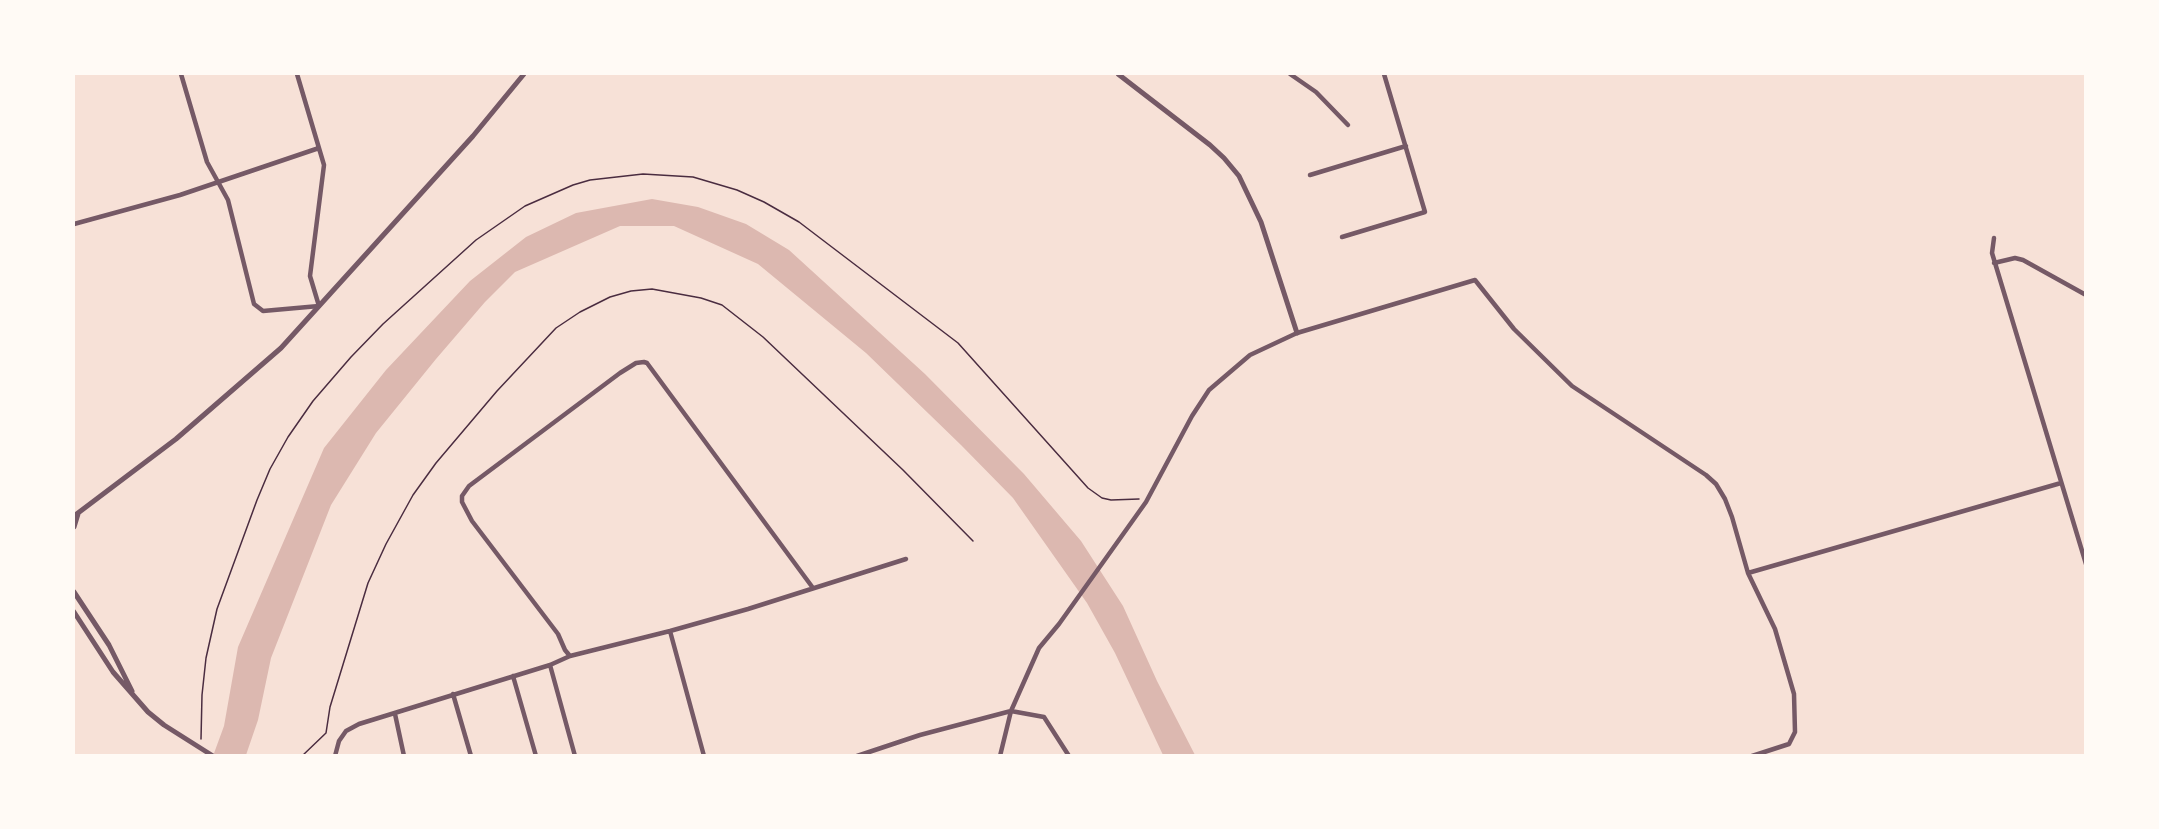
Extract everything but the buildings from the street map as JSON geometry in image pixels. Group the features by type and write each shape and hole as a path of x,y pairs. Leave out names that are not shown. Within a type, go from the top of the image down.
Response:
{"street":[{"path":"181,74 207,162 228,200 254,304 263,311 319,306"},
{"path":"297,74 324,165 310,276 319,306"},
{"path":"74,527 76,515 176,439 282,348 473,136 524,74"},
{"path":"1118,74 1210,145 1239,176 1261,222 1297,333"},
{"path":"1290,74 1316,92 1348,125"},
{"path":"1342,237 1425,212 1384,74"},
{"path":"1310,175 1406,146"},
{"path":"74,224 218,184 319,148"},
{"path":"1994,238 1992,253 1994,262 2085,564"},
{"path":"1994,262 2015,258 2023,260 2085,294"},
{"path":"999,756 1011,711 1039,648 1059,624 1146,502 1192,416 1209,390 1250,355 1297,333 1474,280 1514,328 1572,386 1706,475 1716,484 1732,517 1748,573 1775,629 1794,694 1795,732 1789,744 1752,756"},
{"path":"570,656 558,634 472,521 462,502 462,496 470,486 634,365 644,362 647,363 813,588"},
{"path":"1748,573 2061,483"},
{"path":"335,756 339,741 346,731 358,724 550,665 570,656 670,632 906,559"},
{"path":"74,592 109,645 135,697"},
{"path":"74,612 113,672 148,712 213,756"},
{"path":"670,632 704,756"},
{"path":"550,665 575,756"},
{"path":"513,676 536,756"},
{"path":"453,694 471,756"},
{"path":"857,756 920,735 1011,711 1044,717 1069,756"},
{"path":"395,714 404,756"},
{"path":"1772,749 1774,756"}],"path":[{"path":"201,743 202,695 206,658 217,609 256,500 288,437 313,401 351,357 383,324 476,240 525,206 582,182 643,174 693,177 737,190 764,202 799,222 958,343 1088,488 1102,498 1133,499 1146,502"},
{"path":"302,756 326,733 330,707 368,584 386,544 413,495 436,463 497,391 556,328 580,312 610,297 652,289 701,298 722,305 763,337 903,470 973,541"}],"shaded area":[{"path":"652,199 698,207 746,224 789,250 925,374 1024,474 1081,541 1123,606 1157,681 1195,755 1163,755 1115,653 1087,603 1013,498 866,353 758,264 674,226 620,226 515,272 485,302 376,433 331,505 271,658 258,720 246,755 213,756 224,726 238,647 324,448 386,370 470,281 526,237 576,213"}]}
